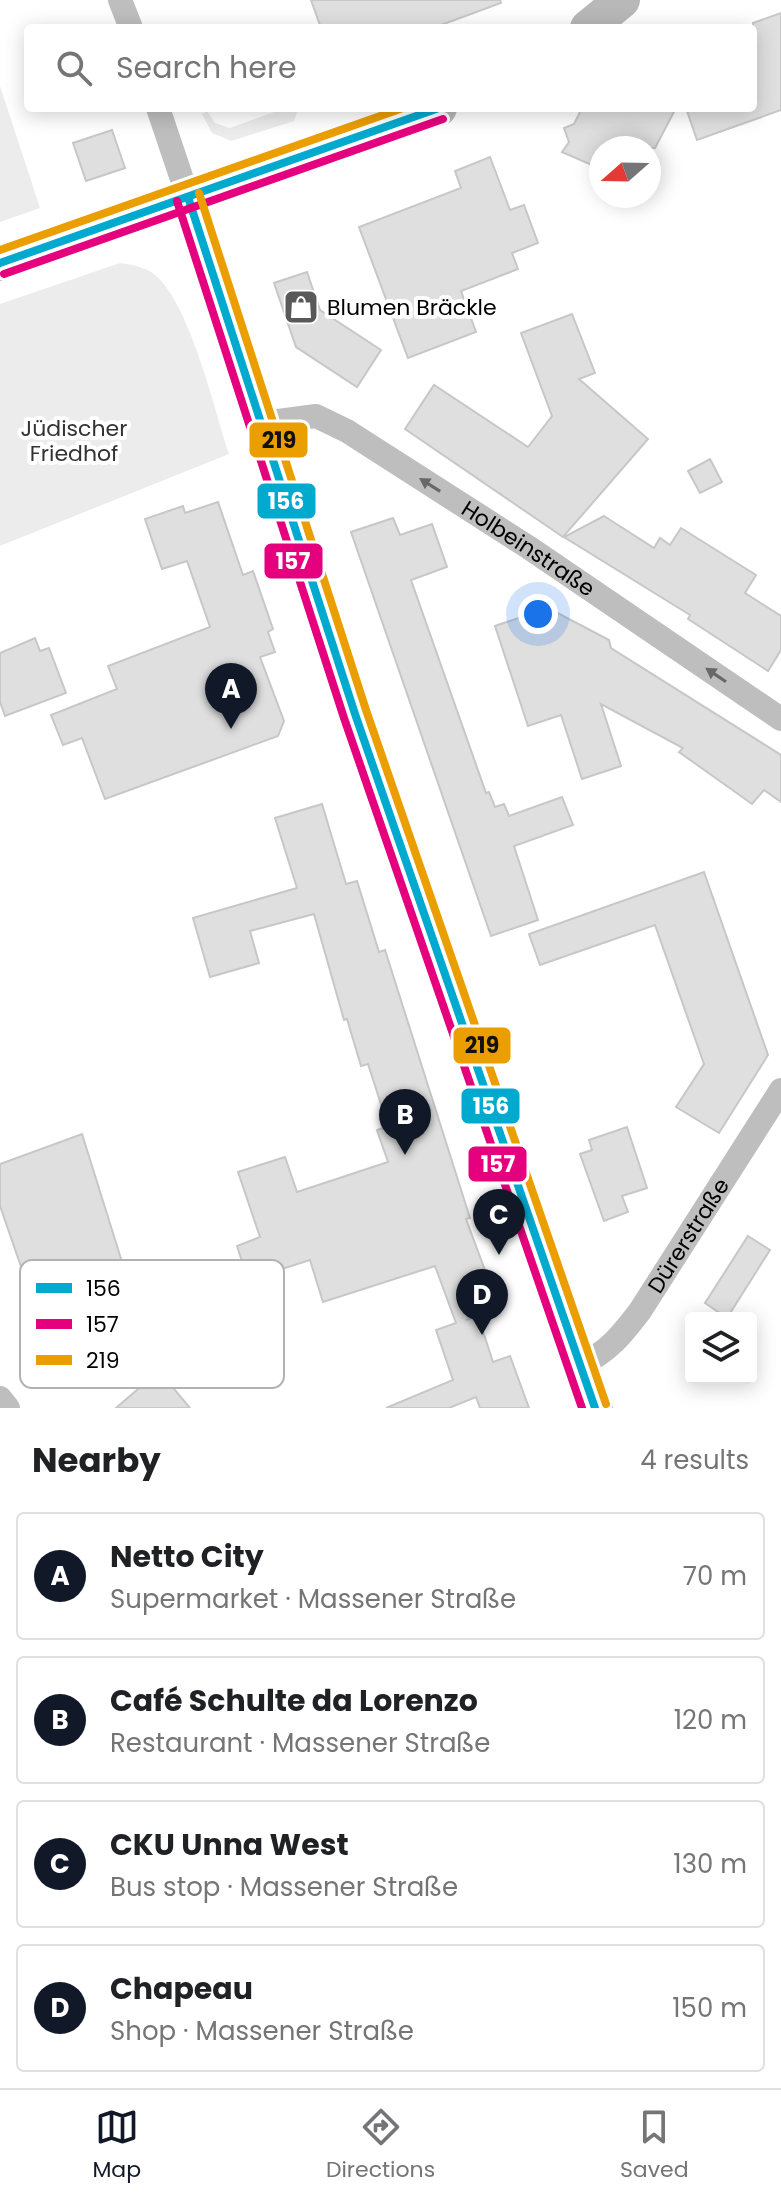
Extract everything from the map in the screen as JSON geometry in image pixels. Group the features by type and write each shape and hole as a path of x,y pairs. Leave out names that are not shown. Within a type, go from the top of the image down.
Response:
{"main road":[{"path":"593,24 622,0"},
{"path":"0,263 428,112"},
{"path":"188,197 369,756 595,1408"}],"street":[{"path":"120,0 129,24"},
{"path":"159,112 188,197"},
{"name":"Holbeinstraße","path":"263,423 316,416 347,431 528,547 781,719"},
{"name":"Dürerstraße","path":"581,1364 596,1358 617,1342 640,1311 781,1090"},
{"path":"0,1398 8,1408"}],"green space":[{"path":"0,86 40,208 0,222"},
{"path":"208,112 215,123 230,128 274,112 297,112 294,121 231,141 212,133 202,114"},
{"name":"Jüdischer Friedhof","path":"120,263 143,268 168,289 200,358 229,454 0,546 0,304"}],"building":[{"path":"311,0 500,0 501,3 444,24 320,24"},
{"path":"781,13 781,110 697,140 687,112 757,112 757,24 753,23"},
{"path":"580,112 674,112 661,137 589,136 589,164 562,152 569,142 564,128 574,124"},
{"path":"112,130 125,168 86,181 73,143"},
{"path":"490,157 510,210 524,205 538,243 512,253 518,269 461,291 476,332 408,358 359,227 461,188 455,171"},
{"path":"307,272 320,310 381,350 357,387 296,347 274,283"},
{"path":"572,314 595,373 579,379 648,439 563,537 405,429 434,385 528,447 552,416 521,333"},
{"path":"710,459 722,482 700,493 688,471"},
{"path":"218,502 243,575 253,571 273,629 268,632 275,652 260,657 284,721 278,736 105,799 82,738 63,745 51,715 117,689 108,666 210,627 187,561 162,569 145,519 183,506 185,513"},
{"path":"604,516 654,548 660,538 670,545 681,528 756,575 745,593 781,616 781,650 768,671 688,619 690,615 564,537"},
{"path":"393,518 400,535 432,524 447,567 411,580 486,793 489,792 495,807 504,804 509,816 562,797 573,825 514,846 538,920 491,936 351,532"},
{"path":"548,608 609,640 611,648 781,755 781,802 764,790 752,804 679,752 683,748 601,704 621,766 582,779 561,715 528,726 495,626"},
{"path":"35,638 40,651 49,648 66,693 5,716 0,702 0,653"},
{"path":"322,804 346,884 357,881 379,952 385,950 470,1218 466,1219 499,1308 466,1320 478,1316 493,1362 510,1356 529,1408 480,1408 476,1397 449,1408 386,1408 453,1380 436,1330 456,1323 435,1266 323,1302 310,1260 284,1268 284,1260 242,1260 237,1246 260,1237 238,1172 285,1157 297,1192 388,1162 377,1130 388,1126 368,1064 361,1066 347,1019 344,1020 314,914 250,931 259,963 210,977 193,918 297,888 275,818"},
{"path":"704,872 768,1055 719,1133 676,1107 704,1064 655,925 540,965 529,934"},
{"path":"627,1127 647,1188 622,1196 628,1212 604,1221 580,1154 592,1150 589,1140"},
{"path":"82,1134 121,1260 20,1260 20,1264 0,1206 0,1164"},
{"path":"748,1236 770,1250 731,1312 718,1312 705,1303"},
{"path":"139,1388 173,1388 190,1408 116,1408"}],"transit line":[{"name":"219","path":"0,250 392,112"},
{"name":"156","path":"0,263 428,112"},
{"name":"157","path":"4,274 443,119"},
{"name":"219","path":"199,193 366,710 606,1404"},
{"name":"156","path":"188,197 355,714 595,1408"},
{"name":"157","path":"177,201 344,718 582,1408"}],"place":[{"name":"Blumen Bräckle","path":"301,307"},
{"name":"Netto City","path":"231,729"},
{"name":"Café Schulte da Lorenzo","path":"405,1155"},
{"name":"CKU Unna West","path":"499,1255"},
{"name":"Chapeau","path":"482,1335"}]}
